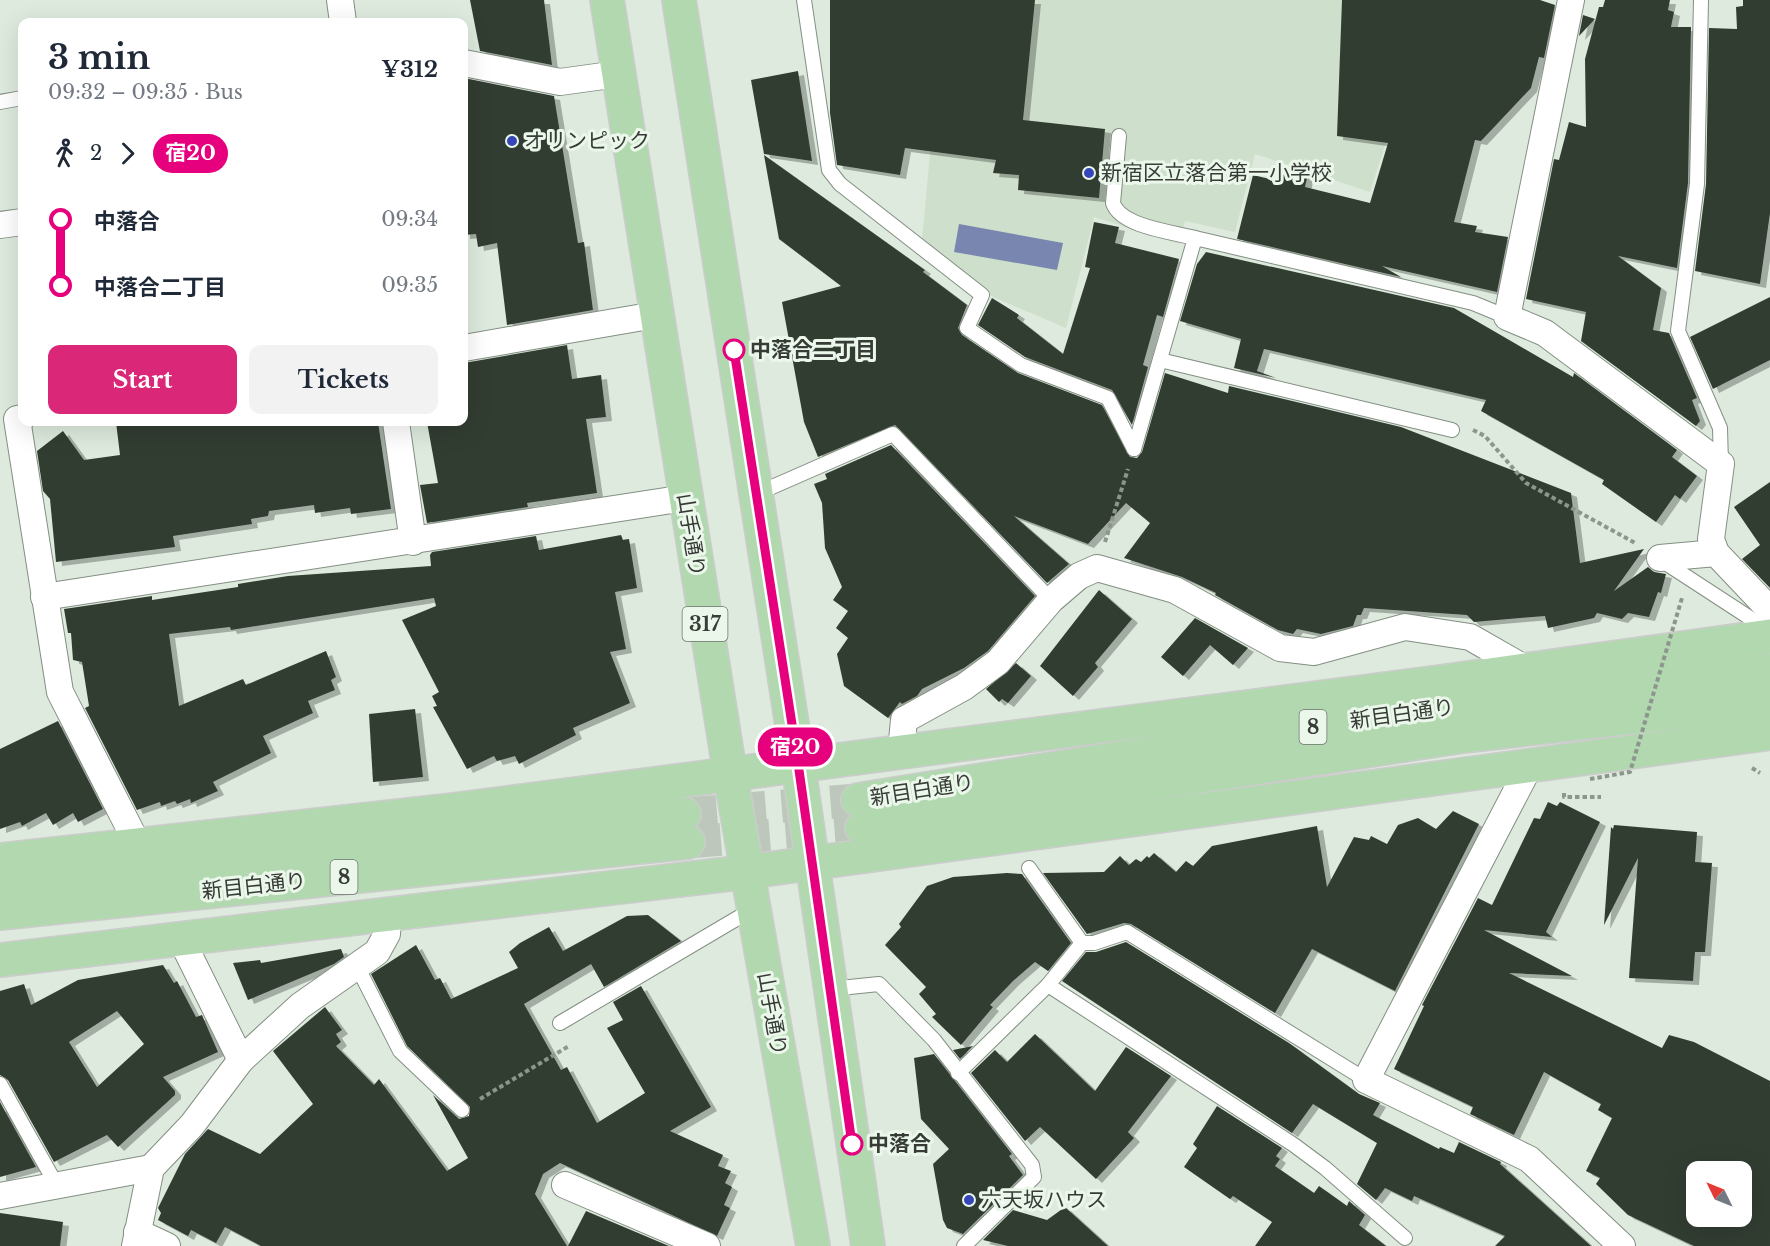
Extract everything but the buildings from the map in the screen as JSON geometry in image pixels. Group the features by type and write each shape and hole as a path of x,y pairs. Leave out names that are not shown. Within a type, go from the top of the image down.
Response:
{"main road":[{"name":"山手通り","path":"607,0 655,315 746,872 813,1246"},
{"path":"679,0 798,763 810,863 868,1246"},
{"path":"0,860 454,810 730,773 798,763 902,735 1440,682 1770,636"},
{"name":"新目白通り","path":"1770,670 1439,707 860,814 1463,736 1770,702"},
{"path":"0,960 746,872 1770,733"},
{"name":"新目白通り","path":"0,884 686,828 0,913"}],"street":[{"path":"340,0 342,18"},
{"path":"1571,0 1507,317 1545,333 1721,464 1711,539 1716,553 1770,610"},
{"path":"468,64 560,82 618,74"},
{"path":"0,225 18,223"},
{"path":"468,347 655,315"},
{"path":"18,426 60,692 138,845"},
{"path":"397,426 413,542"},
{"path":"44,597 413,542 685,498"},
{"path":"1660,558 1716,553"},
{"path":"902,735 998,662 1051,600 1079,576 1097,568 1175,590 1280,648 1314,652 1405,627 1470,637 1526,669"},
{"path":"1530,765 1366,1080 1529,1160 1622,1246"},
{"path":"167,1246 136,1239 151,1168 192,1125 241,1060 300,1006 377,952 387,934 388,914"},
{"path":"181,939 241,1060"},
{"path":"0,1196 151,1168"},
{"path":"565,1185 707,1246"}],"lane":[{"path":"804,0 829,170 840,184 982,295 967,328 1021,365 1108,398 1134,449"},
{"path":"1701,0 1697,109 1699,152 1678,331 1720,428 1721,464"},
{"path":"0,102 18,99"},
{"path":"1119,136 1113,203 1115,211 1134,222 1473,303 1507,317"},
{"path":"1134,449 1196,238"},
{"path":"1160,360 1452,430"},
{"path":"756,494 892,434 1051,600"},
{"path":"1660,558 1770,631"},
{"path":"1029,868 1082,943"},
{"path":"560,1023 753,909"},
{"path":"1082,943 1094,943 1127,932 1366,1080"},
{"path":"958,1074 1048,985 1082,943"},
{"path":"357,966 400,1051 462,1110"},
{"path":"830,989 879,984 934,1040 958,1074 1032,1165 1034,1178 964,1246"},
{"path":"1048,985 1294,1145 1405,1238"},
{"path":"0,1084 57,1186"}],"path":[{"path":"1452,430 1466,428 1483,433 1526,483 1608,526 1660,558"},
{"path":"1097,568 1134,449"},
{"path":"1590,778 1630,772 1682,598"},
{"path":"462,1110 576,1042 560,1023"}],"shaded area":[{"name":"新宿区立落合第一小学校","path":"944,0 1431,0 1370,192 1255,154 1235,232 1185,221 1179,244 1094,217 1066,328 993,297 922,241"}],"water":[{"path":"959,224 1063,243 1057,270 954,252"}],"tunnel":[{"path":"684,814 858,800"},
{"path":"688,842 862,828"}],"bus line":[{"name":"宿20","path":"734,350 798,763 810,863 852,1144"}],"place":[{"name":"オリンピック","path":"512,141"},
{"name":"新宿区立落合第一小学校","path":"1089,173"},
{"name":"中落合二丁目","path":"734,350"},
{"name":"中落合","path":"852,1144"},
{"name":"六天坂ハウス","path":"969,1200"}]}
